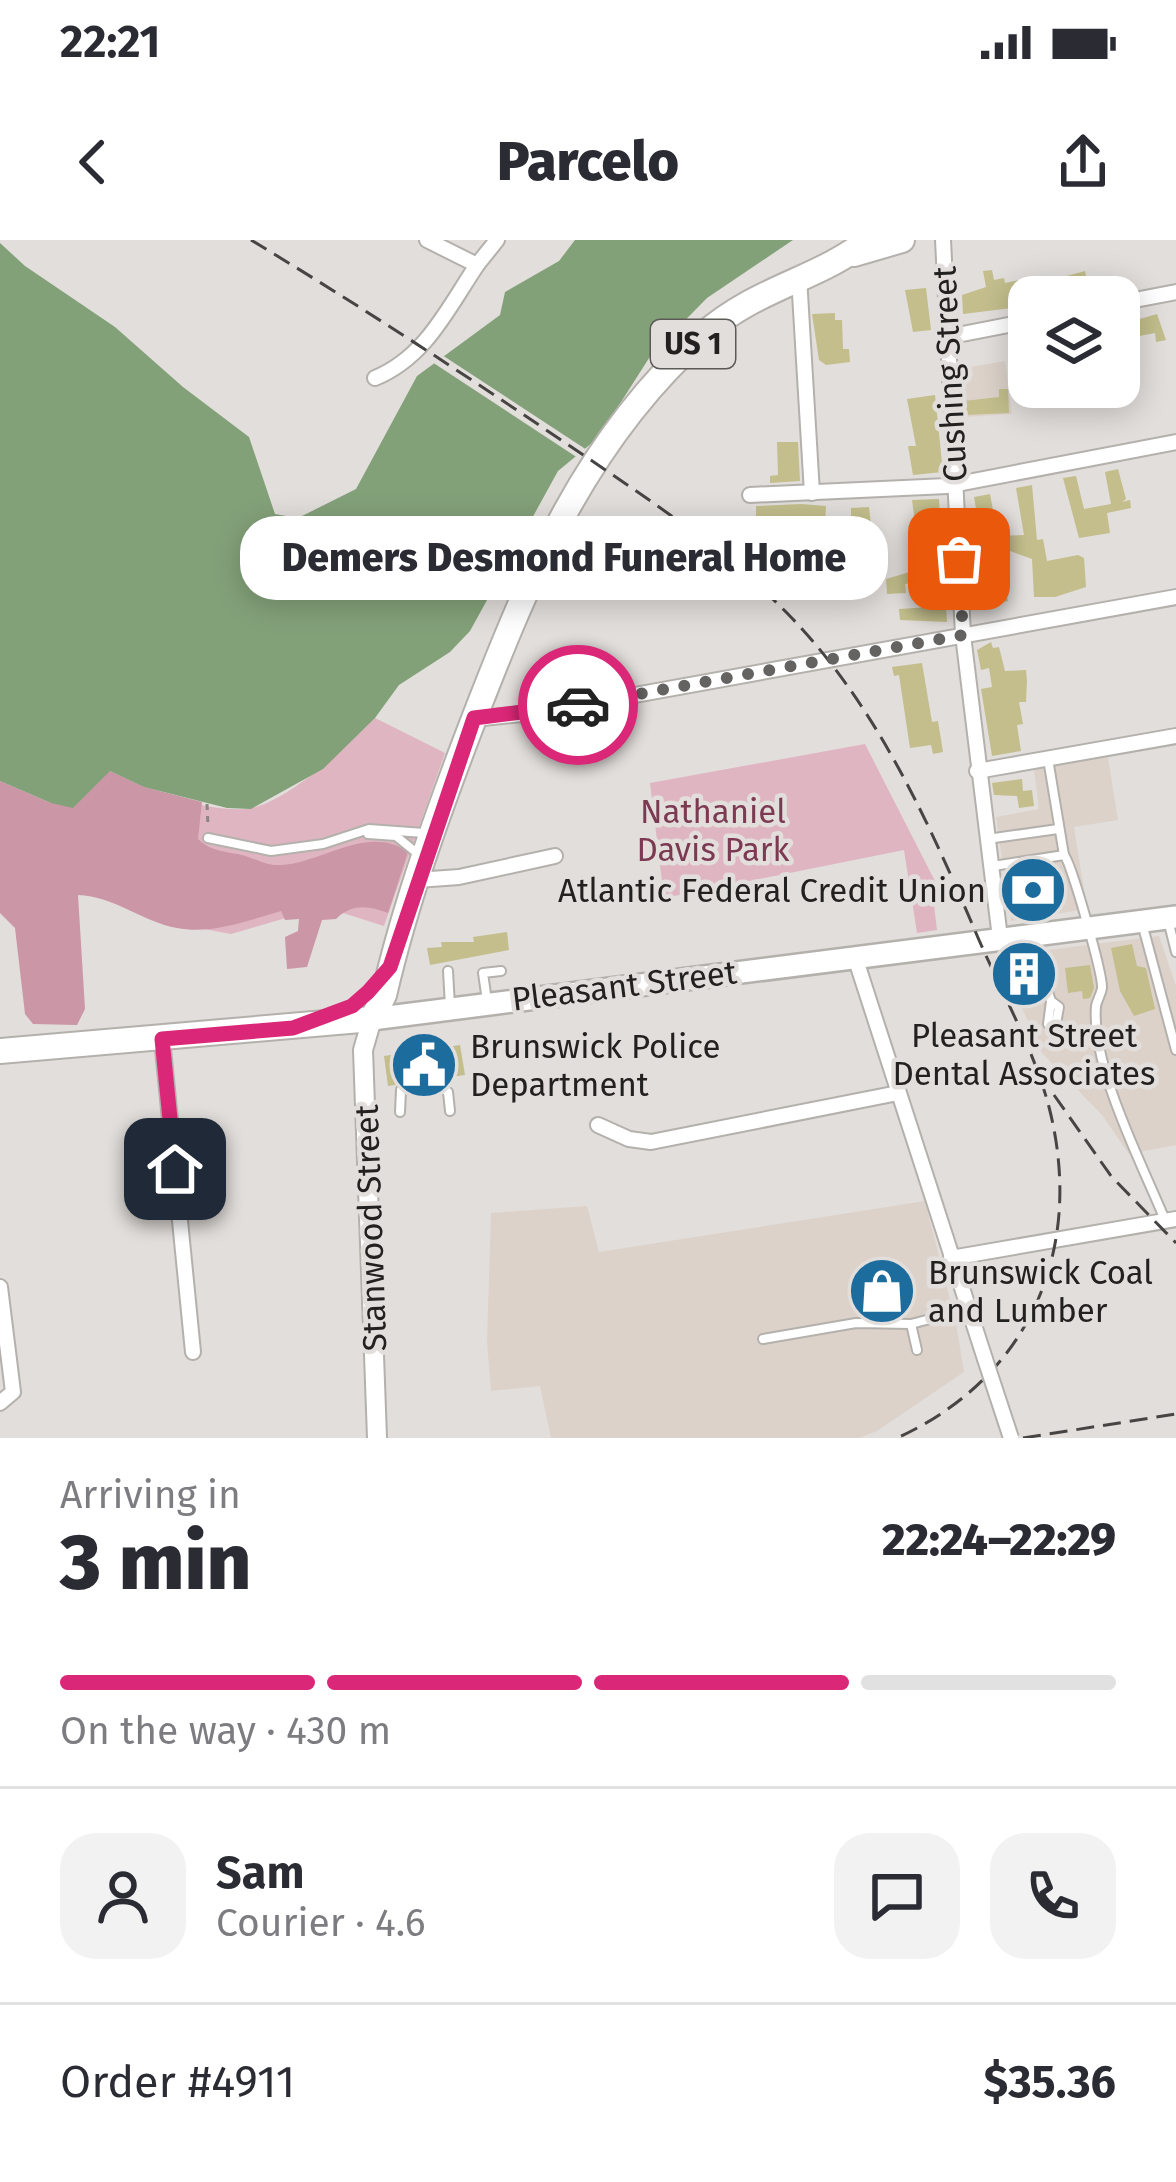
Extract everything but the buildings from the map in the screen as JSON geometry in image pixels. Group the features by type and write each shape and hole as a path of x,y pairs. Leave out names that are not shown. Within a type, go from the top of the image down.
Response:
{"highway":[{"name":"US 1","path":"293,1028 352,1006 390,967 432,833 538,556 609,438 700,338 756,295 860,247 902,240"},
{"path":"372,1019 390,967"},
{"name":"Pleasant Street","path":"0,1052 372,1019"}],"main road":[{"name":"Pleasant Street","path":"372,1019 1172,918"}],"street":[{"path":"427,240 482,259"},
{"path":"375,378 394,370 424,345 497,240"},
{"name":"Cushing Street","path":"943,240 963,635 1000,938"},
{"path":"799,277 812,494"},
{"path":"1140,299 1176,292"},
{"path":"947,337 1008,325"},
{"path":"750,495 955,483 1176,442"},
{"path":"474,718 541,712 1176,597"},
{"path":"977,771 1176,736"},
{"path":"420,870 459,877 555,856"},
{"path":"855,957 1011,1438"},
{"name":"Stanwood Street","path":"372,1019 363,1050 377,1438"},
{"path":"162,1039 193,1352"},
{"path":"598,1125 652,1142 898,1093"},
{"path":"951,1258 1171,1220"},
{"path":"0,1403 13,1392 14,1376 1,1298"}],"lane":[{"path":"1048,759 1064,855 1073,865 1080,912 1102,988 1096,1007 1108,1080 1171,1220"},
{"path":"208,838 271,851 390,827 432,833"},
{"path":"986,839 1058,829"},
{"path":"355,834 396,836 420,870"},
{"path":"989,866 1064,855"},
{"path":"1172,918 1176,952"},
{"path":"1141,922 1176,1050"},
{"path":"1029,936 1051,1001"},
{"path":"448,970 450,1008"},
{"path":"487,1002 483,973 501,971"},
{"path":"400,1112 401,1090 435,1084 448,1092 450,1111"},
{"path":"763,1339 856,1323 911,1324 968,1309"},
{"path":"911,1324 916,1349"}],"path":[{"path":"207,804 208,838"}],"shaded area":[{"path":"575,240 793,240 707,298 651,355 598,438 558,471 470,631 450,652 399,685 375,718 323,769 251,809 227,808 144,787 110,771 73,808 0,781 0,243 25,266 115,327 249,437 275,514 298,518 356,489 417,376 500,315 505,292 559,261"},
{"path":"1005,361 1012,414 966,417 964,368"},
{"path":"1108,757 1118,820 1074,827 1087,909 1011,921 996,817 1039,809 1034,769"},
{"path":"110,771 144,787 202,802 198,839 214,849 265,863 295,863 361,843 393,844 408,852 388,913 361,907 322,920 307,967 287,969 285,937 298,931 299,919 285,920 281,911 190,930 78,895 85,1009 77,1025 33,1024 25,1014 15,928 0,913 0,781 51,803"},
{"path":"1159,936 1176,986 1176,1145 1129,1154 1102,1115 1042,1053 999,956"},
{"path":"925,1201 964,1372 877,1431 859,1438 551,1438 540,1386 491,1391 487,1342 491,1213 587,1206 599,1252"}],"green space":[{"path":"375,718 445,753 384,926 324,907 231,934 177,924 110,771 194,803 245,809 296,786"},
{"name":"Nathaniel Davis Park","path":"865,744 937,885 932,888 937,930 917,933 904,850 664,898 650,783"}],"pier":[{"path":"439,353 590,452 581,460 429,360"}],"railway":[{"path":"251,240 525,416 708,543 787,613 819,649 898,767 1035,1065 1049,1107 1058,1159 1059,1210 1052,1258 1037,1302 1013,1344 982,1380 943,1412 897,1438"},
{"path":"1054,1095 1111,1176 1176,1243"},
{"path":"1023,1438 1176,1414"}],"way so far":[{"path":"578,705 963,635 959,559"}],"place":[{"name":"Demers Desmond Funeral Home","path":"959,559"},
{"name":"Atlantic Federal Credit Union","path":"1033,890"},
{"name":"Pleasant Street Dental Associates","path":"1024,974"},
{"name":"Brunswick Police Department","path":"424,1065"},
{"name":"Brunswick Coal and Lumber","path":"882,1291"}],"route":[{"path":"175,1169 162,1039 293,1028 360,1000 390,967 474,718 578,705"}]}
